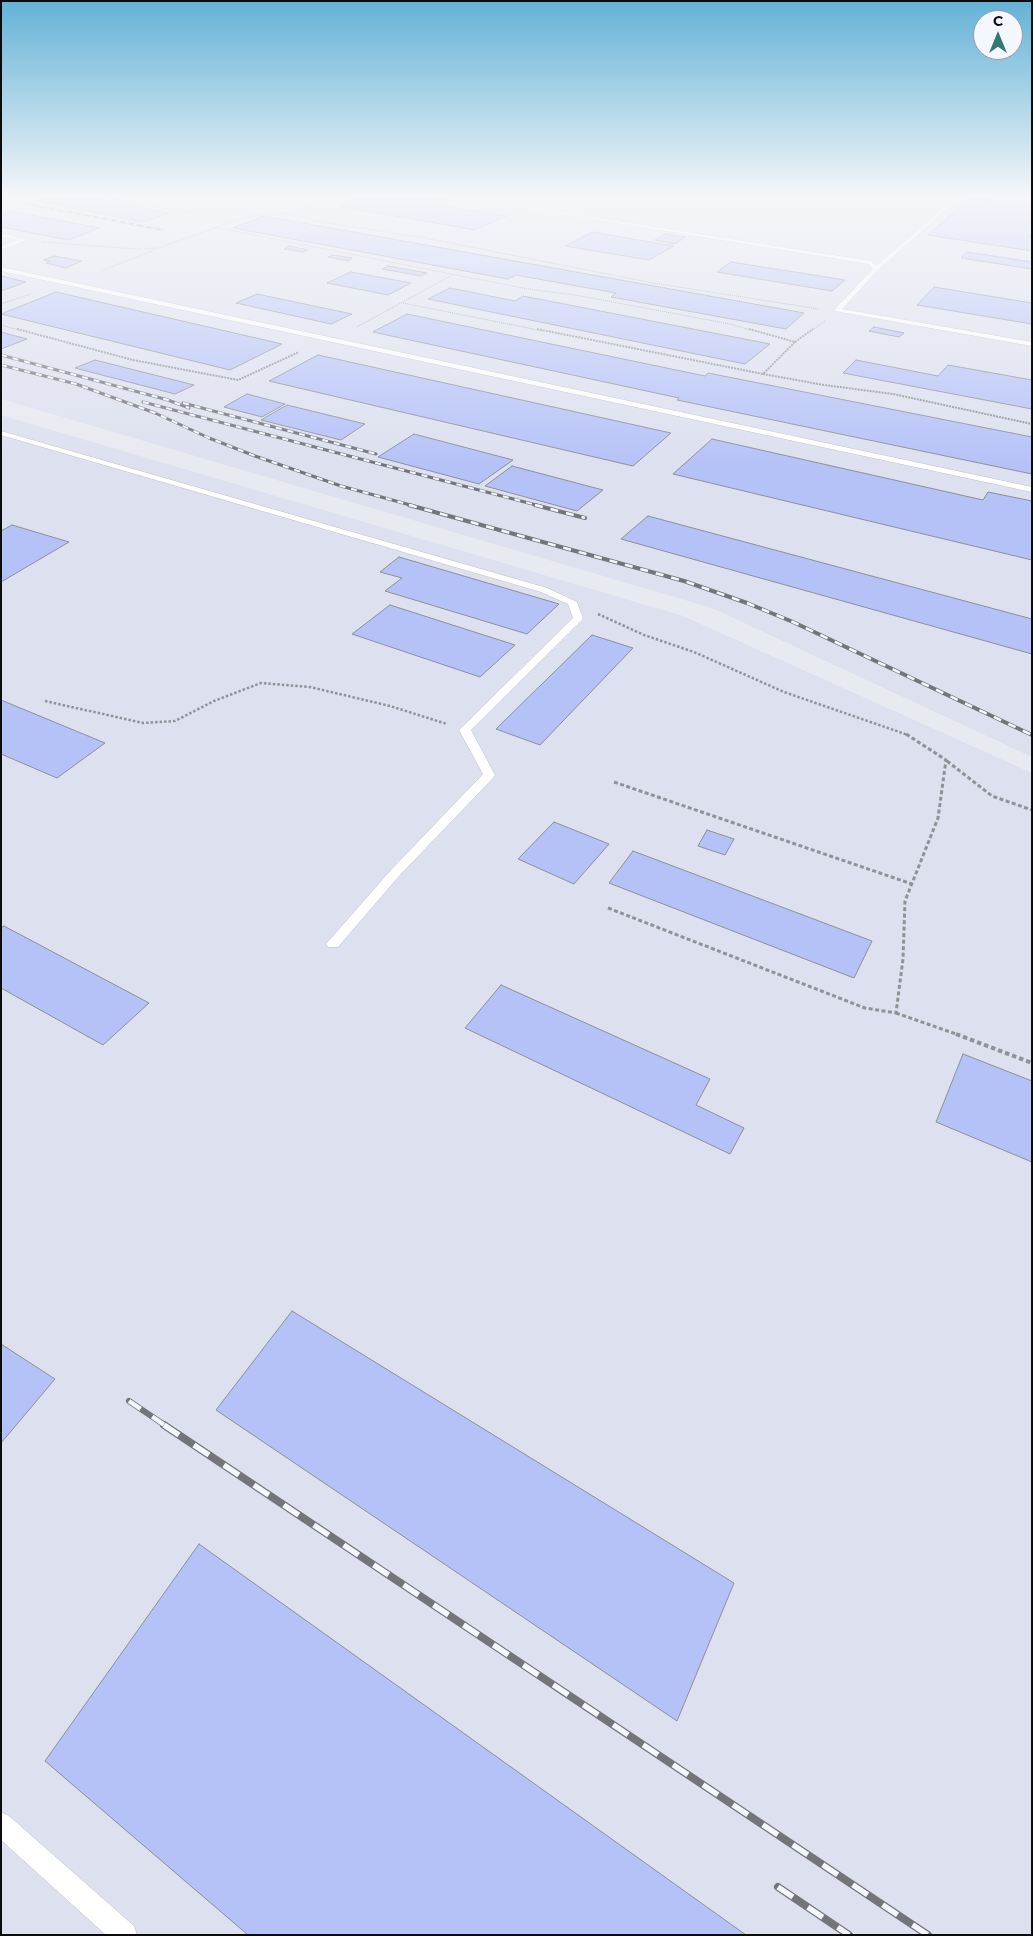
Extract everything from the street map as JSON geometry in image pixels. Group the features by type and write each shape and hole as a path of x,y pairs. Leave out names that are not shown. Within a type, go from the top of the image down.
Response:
{"lane":[{"path":"85,286 1032,490"},
{"path":"838,310 860,286"},
{"path":"838,310 1032,344"},
{"path":"1,433 535,587 572,602 578,618 464,730 489,775 395,874 333,944"},
{"path":"1,1824 125,1935"}],"path":[{"path":"1,304 58,286"},
{"path":"1,325 133,360 238,380 325,338 364,324 431,286"},
{"path":"522,286 721,322 795,342"},
{"path":"673,286 808,309 838,310"},
{"path":"403,302 763,374 824,385 893,394 1032,424"},
{"path":"763,374 795,342 813,331 838,310"},
{"path":"572,602 644,635 694,652 784,692 904,733 946,760 992,796 1032,810"},
{"path":"46,701 143,723 175,720 214,701 261,684 290,685 310,687 390,706 464,730"},
{"path":"896,1013 902,959 905,901 938,818 946,760"},
{"path":"614,782 912,884"},
{"path":"608,908 865,1008 896,1013 1032,1063"}],"shaded area":[{"path":"1,286 1032,286 1032,757 712,608 1,399"},
{"path":"1,415 683,616 1032,773 1032,1935 1,1935"}],"building":[{"path":"1,286 14,286 1,291"},
{"path":"344,286 405,286 388,295"},
{"path":"579,286 656,286 804,313 786,329 611,297 616,293"},
{"path":"804,286 837,286 832,291"},
{"path":"934,287 1032,303 1032,324 917,305"},
{"path":"450,288 515,301 523,296 770,344 745,364 428,299"},
{"path":"56,292 282,344 230,370 1,314"},
{"path":"257,294 352,314 331,324 236,303"},
{"path":"407,314 705,376 708,373 1032,437 1032,474 677,400 679,398 373,332"},
{"path":"874,327 904,333 899,337 869,331"},
{"path":"1,332 27,339 1,349"},
{"path":"318,355 671,433 633,466 269,381"},
{"path":"95,360 194,385 175,394 75,368"},
{"path":"856,360 938,376 948,365 1032,380 1032,409 843,373"},
{"path":"247,394 285,404 262,417 224,407"},
{"path":"287,405 365,424 341,440 261,420"},
{"path":"414,434 513,460 479,484 378,457"},
{"path":"712,439 983,500 988,492 1032,501 1032,560 673,474"},
{"path":"512,466 603,490 577,511 485,486"},
{"path":"648,516 1032,619 1032,654 621,539"},
{"path":"12,525 69,542 1,582 1,531"},
{"path":"399,557 559,604 527,634 385,591 402,578 380,572"},
{"path":"390,605 515,645 480,677 352,634"},
{"path":"592,635 633,648 540,745 496,729"},
{"path":"1,700 105,743 57,778 1,754"},
{"path":"554,822 609,844 574,884 518,859"},
{"path":"707,830 734,839 725,855 698,846"},
{"path":"633,851 872,941 854,978 609,883"},
{"path":"4,926 149,1003 103,1045 1,988 1,928"},
{"path":"501,985 710,1079 696,1105 744,1128 730,1154 465,1028"},
{"path":"963,1054 1032,1081 1032,1162 936,1122"},
{"path":"292,1311 734,1583 677,1721 216,1410"},
{"path":"1,1344 55,1379 1,1443"},
{"path":"199,1544 746,1935 248,1935 45,1761"}],"railway":[{"path":"1,355 168,400 189,408"},
{"path":"1,365 76,384 155,413 209,438 255,456 341,486 414,506"},
{"path":"143,402 540,506"},
{"path":"183,403 376,454"},
{"path":"409,505 684,581 747,603 793,622 1032,735"},
{"path":"535,505 585,518"},
{"path":"129,1401 166,1426"},
{"path":"164,1425 928,1935"},
{"path":"778,1887 849,1935"}]}
